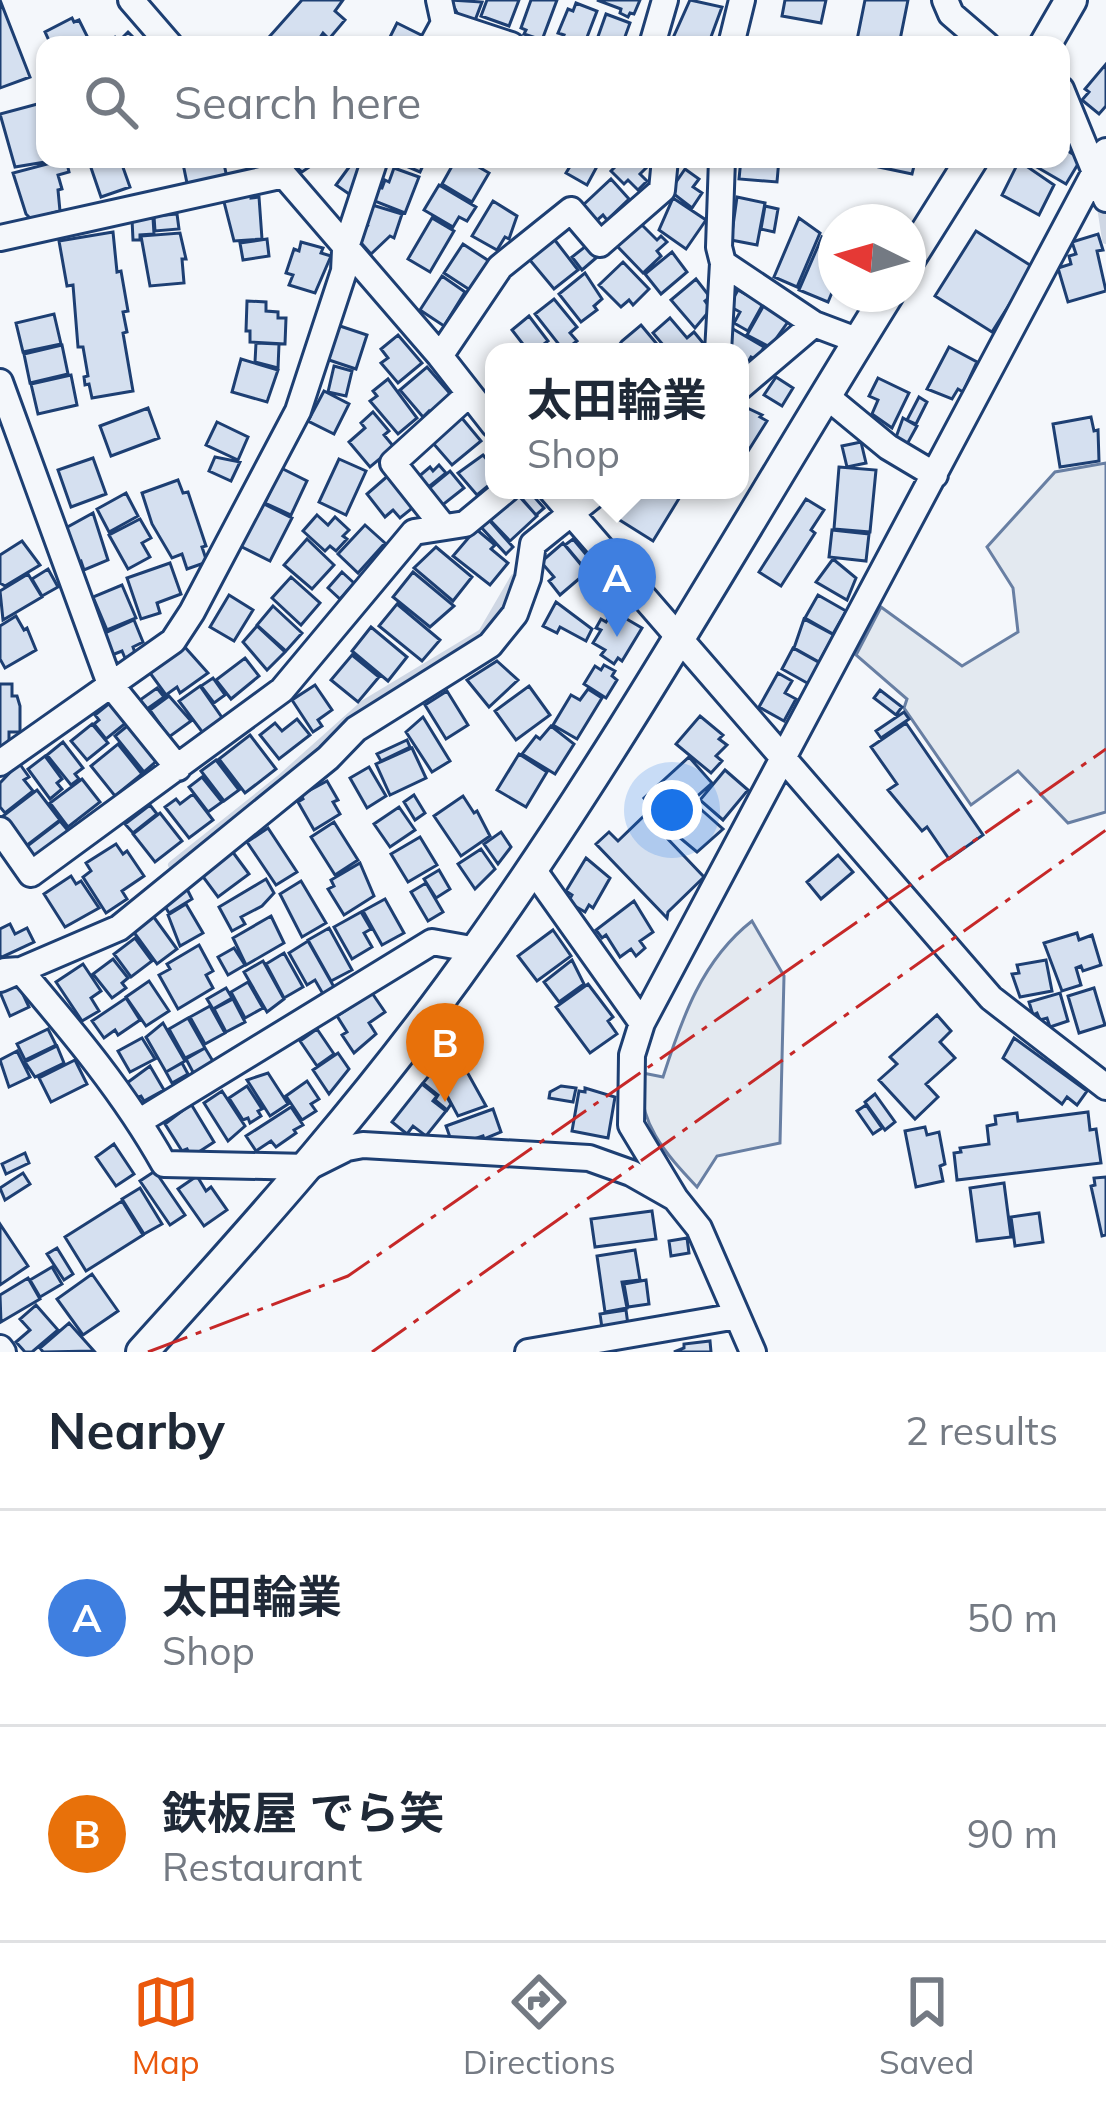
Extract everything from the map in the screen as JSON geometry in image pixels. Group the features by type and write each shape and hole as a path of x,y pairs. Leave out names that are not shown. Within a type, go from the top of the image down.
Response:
{"street":[{"path":"131,0 162,36"},
{"path":"655,36 665,0"},
{"path":"733,36 742,0"},
{"path":"945,0 951,14 977,36"},
{"path":"1050,36 1071,0"},
{"path":"438,23 482,36"},
{"path":"1070,105 1101,162 1106,199"},
{"path":"753,1352 699,1228 631,1125 632,1055 642,1023 1101,162"},
{"path":"0,238 273,168"},
{"path":"278,168 485,414"},
{"path":"0,763 173,641 298,411 344,271 344,250 371,168"},
{"path":"440,356 500,267 571,210 601,244 662,190 664,168"},
{"path":"719,343 722,168"},
{"path":"926,232 966,168"},
{"path":"723,263 814,323 859,340"},
{"path":"142,1352 309,1167 477,950 677,639 877,312"},
{"path":"749,379 814,323"},
{"path":"0,382 110,684 178,768"},
{"path":"443,526 393,463 469,394"},
{"path":"825,395 888,447 935,475"},
{"path":"0,830 31,874 282,690 414,532 465,524 495,499"},
{"path":"559,499 991,998 1106,1087"},
{"path":"587,499 533,544 528,578 515,614 490,645 356,729 328,758 119,928 7,973 140,1121 164,1164 309,1167 363,1145 589,1158 632,1173 675,1198"},
{"path":"532,868 642,1023"},
{"path":"140,1121 432,942 477,950"},
{"path":"528,1352 737,1316"}],"shaded area":[{"path":"1106,463 1106,812 1068,823 1018,771 971,805 904,708 907,699 856,655 881,607 962,666 1018,632 1013,588 987,547 1055,472"},
{"path":"752,921 784,976 780,1143 717,1156 697,1187 655,1136 644,1106 643,1073 663,1077 686,1012 707,972"}],"building":[{"path":"0,0 30,77 0,88"},
{"path":"302,0 343,0 335,11 345,20 332,36 270,36"},
{"path":"450,0 482,2 474,23 460,18"},
{"path":"487,0 519,0 509,26 481,16"},
{"path":"531,0 557,0 544,36 524,34 521,28"},
{"path":"597,0 640,0 628,17 621,9"},
{"path":"690,0 722,7 711,36 674,36"},
{"path":"785,0 826,0 821,23 782,16"},
{"path":"865,0 908,0 901,36 858,36"},
{"path":"576,3 597,11 587,36 558,33 568,9 573,11"},
{"path":"606,14 630,23 625,36 598,36"},
{"path":"72,18 79,20 87,36 47,36 45,32"},
{"path":"397,23 421,35 420,36 390,36"},
{"path":"1106,64 1106,106 1099,114 1082,100 1089,92 1085,89"},
{"path":"36,104 36,164 15,167 0,114"},
{"path":"1070,152 1081,159 1066,184 1038,168 1070,168"},
{"path":"36,167 68,168 69,172 58,175 60,211 31,219 13,173"},
{"path":"91,168 123,168 130,187 101,197"},
{"path":"184,168 225,168 227,178 187,183"},
{"path":"348,168 366,168 352,196 336,185"},
{"path":"394,168 419,177 405,213 372,200 377,187 389,182"},
{"path":"451,168 480,168 489,173 472,202 442,184"},
{"path":"569,168 596,168 587,185 566,173"},
{"path":"646,168 640,174 647,181 638,190 611,171"},
{"path":"740,168 778,168 777,182 739,179"},
{"path":"1016,168 1029,168 1054,185 1039,215 1002,195"},
{"path":"685,169 699,179 693,187 702,193 692,208 670,191"},
{"path":"611,179 629,199 607,220 603,215 595,222 581,207"},
{"path":"439,185 476,207 467,221 459,217 453,227 424,210"},
{"path":"251,193 251,198 259,197 262,239 234,241 223,198"},
{"path":"737,197 765,203 757,245 731,240"},
{"path":"673,198 706,220 686,249 659,230"},
{"path":"493,201 517,216 509,239 505,237 497,250 472,236"},
{"path":"369,204 402,214 394,238 390,236 371,254 355,236 367,226 362,224"},
{"path":"765,206 778,209 774,232 761,229"},
{"path":"177,214 179,229 155,231 154,216"},
{"path":"153,218 154,234 133,240 132,219"},
{"path":"432,218 454,231 430,272 408,259"},
{"path":"799,218 818,232 818,238 797,287 774,277"},
{"path":"640,223 657,240 661,236 667,242 657,251 661,256 643,273 617,246"},
{"path":"976,231 1033,267 992,332 935,296"},
{"path":"113,232 128,311 123,312 127,332 123,333 133,391 92,398 89,384 85,385 83,347 78,347 73,285 67,286 59,241"},
{"path":"180,233 186,259 182,259 184,283 150,286 141,236"},
{"path":"1098,234 1106,291 1068,302 1058,268 1071,264 1069,256 1076,254 1072,242"},
{"path":"267,239 269,256 243,260 240,243"},
{"path":"554,239 578,270 554,289 529,259"},
{"path":"301,242 323,248 321,253 331,256 315,293 289,285 293,275 286,273"},
{"path":"463,244 489,261 470,290 444,273"},
{"path":"586,246 596,258 582,270 572,257"},
{"path":"818,246 818,298 799,290"},
{"path":"672,252 687,272 661,294 645,274"},
{"path":"623,262 649,289 633,305 629,300 621,307 599,285"},
{"path":"585,273 602,299 594,306 597,310 581,322 559,294"},
{"path":"442,276 465,292 444,326 420,310"},
{"path":"696,279 710,297 705,301 711,309 695,328 671,300"},
{"path":"738,290 763,304 748,331 734,323 740,312 729,306"},
{"path":"554,299 577,327 570,333 577,341 558,343 535,314"},
{"path":"247,301 266,302 266,311 286,318 285,344 250,342"},
{"path":"764,305 790,319 770,347 747,335"},
{"path":"54,314 61,344 23,352 16,323"},
{"path":"529,316 548,341 522,343 512,330"},
{"path":"670,318 687,338 694,332 703,343 661,343 653,333"},
{"path":"334,324 367,335 356,369 323,358"},
{"path":"641,325 656,343 621,343"},
{"path":"733,329 764,347 757,360 749,360 749,343 725,343"},
{"path":"398,335 422,363 398,383 381,363 388,358 381,349"},
{"path":"256,343 279,344 278,368 255,362"},
{"path":"62,345 68,374 30,383 24,354"},
{"path":"949,347 977,362 963,392 958,389 952,399 927,389"},
{"path":"241,359 278,370 267,402 232,392"},
{"path":"334,366 352,371 346,396 328,392"},
{"path":"427,367 453,397 423,417 400,390"},
{"path":"71,375 77,405 38,414 31,384"},
{"path":"776,377 793,388 782,406 764,395"},
{"path":"878,378 909,393 892,428 872,414 878,400 869,396"},
{"path":"388,379 417,418 398,434 370,401 377,396 373,391"},
{"path":"324,391 349,404 334,434 308,421"},
{"path":"919,397 927,402 916,424 907,420"},
{"path":"148,408 159,438 111,456 100,426"},
{"path":"749,409 767,421 749,450"},
{"path":"373,412 389,431 384,435 394,447 370,467 349,442 365,428 361,423"},
{"path":"461,417 481,441 452,465 432,442"},
{"path":"1091,417 1094,431 1098,430 1099,461 1060,467 1053,424"},
{"path":"903,418 917,426 906,446 895,440"},
{"path":"217,422 248,437 238,460 206,445"},
{"path":"861,442 866,463 847,467 842,446"},
{"path":"215,457 240,462 231,481 209,471"},
{"path":"485,457 485,488 477,495 458,473"},
{"path":"93,458 106,494 71,507 58,470"},
{"path":"339,459 366,471 346,515 319,502"},
{"path":"439,465 446,473 426,489 417,478"},
{"path":"839,467 876,470 870,532 834,529"},
{"path":"281,468 307,481 291,515 265,503"},
{"path":"450,471 464,488 440,507 427,490"},
{"path":"390,474 416,505 400,518 393,510 385,517 367,494"},
{"path":"178,480 183,493 188,492 206,546 202,547 207,562 187,569 182,554 172,558 152,524 142,493"},
{"path":"126,493 138,516 109,532 97,509"},
{"path":"514,499 522,499 537,516 510,541 490,520"},
{"path":"522,499 536,499 544,508 536,515"},
{"path":"630,499 679,499 653,541 618,519"},
{"path":"806,499 824,510 781,586 759,572"},
{"path":"264,504 292,518 270,561 238,545"},
{"path":"93,513 108,560 84,570 64,529"},
{"path":"317,515 328,525 335,517 349,530 336,551 330,546 325,551 303,531"},
{"path":"140,519 151,538 142,543 150,557 128,569 109,535"},
{"path":"489,520 513,547 506,554 481,527"},
{"path":"365,525 385,543 358,573 338,554"},
{"path":"476,529 508,563 490,585 453,556"},
{"path":"832,530 869,534 866,561 829,557"},
{"path":"307,539 334,565 312,589 284,565"},
{"path":"573,539 594,564 586,570 565,545"},
{"path":"22,541 40,565 5,586 0,583 0,555"},
{"path":"563,543 587,572 560,595 549,581 554,577 541,562"},
{"path":"436,547 472,577 453,601 414,568"},
{"path":"833,559 856,578 847,600 816,582"},
{"path":"170,563 181,594 157,603 160,613 141,619 127,578"},
{"path":"48,569 58,587 42,596 32,579"},
{"path":"342,572 354,583 340,599 328,588"},
{"path":"413,572 454,606 430,627 393,597"},
{"path":"28,574 42,597 3,620 0,591"},
{"path":"291,577 320,603 301,625 272,598"},
{"path":"122,585 136,618 107,630 93,597"},
{"path":"229,595 253,610 234,641 210,627"},
{"path":"818,595 846,611 833,634 805,618"},
{"path":"556,602 592,629 586,641 560,627 557,633 543,626"},
{"path":"397,604 440,640 422,661 379,626"},
{"path":"273,606 302,633 286,651 257,625"},
{"path":"613,611 642,628 622,661 618,658 614,664 593,643 601,619 606,622"},
{"path":"16,616 36,650 5,668 0,659 0,626"},
{"path":"804,619 834,635 819,662 794,648"},
{"path":"134,620 143,642 125,658 122,651 112,655 103,634"},
{"path":"257,626 285,652 267,670 243,642"},
{"path":"371,627 407,657 388,681 352,651"},
{"path":"183,645 208,673 180,693 177,687 166,695 150,673"},
{"path":"793,648 820,663 809,684 782,669"},
{"path":"352,655 379,677 358,702 331,680"},
{"path":"245,658 259,676 231,699 216,680"},
{"path":"497,661 518,680 489,707 467,680"},
{"path":"604,665 615,671 612,676 617,680 606,698 584,684 595,666 601,670"},
{"path":"778,673 792,681 785,693 796,699 784,721 759,707"},
{"path":"213,678 225,695 214,703 201,686"},
{"path":"0,684 12,684 12,696 17,696 20,732 9,732 9,744 0,748"},
{"path":"315,685 332,710 318,720 322,726 313,732 292,700"},
{"path":"200,686 223,719 203,733 179,701"},
{"path":"529,686 550,715 516,740 495,711"},
{"path":"157,688 164,697 147,709 140,700"},
{"path":"588,689 602,698 577,739 553,725 571,695 580,700"},
{"path":"880,690 902,707 896,715 874,698"},
{"path":"447,691 468,725 446,739 425,705"},
{"path":"169,696 191,721 169,737 150,710"},
{"path":"111,702 127,722 106,739 94,724 99,720 95,715"},
{"path":"904,712 909,719 881,738 876,731"},
{"path":"700,716 723,735 719,739 727,745 716,756 722,761 711,773 676,744"},
{"path":"423,717 450,761 432,772 406,732"},
{"path":"297,719 310,735 279,759 260,735 275,723 282,731"},
{"path":"131,723 159,759 144,772 115,736"},
{"path":"906,723 983,835 949,859 927,827 922,831 888,790 897,784 871,747"},
{"path":"92,724 108,743 87,760 71,741"},
{"path":"551,726 574,744 555,774 522,754"},
{"path":"250,735 276,769 245,793 219,759"},
{"path":"407,740 410,747 381,761 377,754"},
{"path":"63,742 83,768 71,785 47,755"},
{"path":"118,744 142,774 115,796 91,766"},
{"path":"412,748 426,778 390,795 376,764"},
{"path":"519,754 547,772 526,807 497,790"},
{"path":"45,756 62,779 57,783 62,789 50,799 28,769"},
{"path":"689,757 712,783 667,823 644,798"},
{"path":"216,760 239,790 224,801 201,771"},
{"path":"19,763 33,791 5,813 0,807 0,783"},
{"path":"369,767 386,796 367,808 350,778"},
{"path":"725,770 748,790 723,820 700,800"},
{"path":"202,777 222,802 208,812 189,787"},
{"path":"82,779 100,802 68,827 50,803"},
{"path":"327,781 340,814 314,830 298,802 301,795"},
{"path":"37,790 60,820 26,846 3,816"},
{"path":"193,794 213,820 189,838 165,807"},
{"path":"414,795 425,813 415,820 404,802"},
{"path":"463,796 490,836 461,856 434,816"},
{"path":"150,805 157,814 133,833 125,824"},
{"path":"696,805 723,829 697,852 673,832"},
{"path":"399,807 415,830 390,847 374,824"},
{"path":"160,813 182,841 155,862 133,834"},
{"path":"645,815 704,877 667,918 596,844 609,832 618,841"},
{"path":"60,821 70,833 40,856 32,855 26,847"},
{"path":"334,822 358,860 335,875 311,837"},
{"path":"268,828 297,872 276,885 247,842"},
{"path":"501,832 511,847 498,864 484,844"},
{"path":"420,837 437,865 408,882 391,854"},
{"path":"116,844 123,854 127,851 144,876 122,891 127,899 106,913 83,877 91,871 86,863"},
{"path":"481,849 495,869 475,889 458,864"},
{"path":"232,851 249,874 218,897 201,874"},
{"path":"838,855 853,872 821,899 807,882"},
{"path":"586,858 610,878 593,908 589,905 585,912 568,902 572,895 566,891"},
{"path":"360,863 374,896 344,915 328,889 334,886 331,880"},
{"path":"439,870 450,889 436,898 424,879"},
{"path":"71,876 76,884 81,881 99,908 65,927 44,894"},
{"path":"266,879 274,893 241,917 245,924 232,931 219,907"},
{"path":"301,881 326,923 302,937 280,894"},
{"path":"426,883 443,912 428,921 411,892"},
{"path":"187,889 192,899 169,913 163,903"},
{"path":"385,899 404,933 382,945 363,911"},
{"path":"634,901 653,932 640,941 645,948 636,956 631,949 620,957 606,935 602,938 596,930"},
{"path":"186,904 203,933 180,946 168,915"},
{"path":"361,912 371,929 364,933 372,947 352,959 334,927"},
{"path":"153,916 177,949 157,964 133,931"},
{"path":"271,916 284,943 246,965 233,938"},
{"path":"10,924 15,934 27,928 34,942 0,958 0,929"},
{"path":"329,928 352,970 331,981 308,940"},
{"path":"553,930 571,956 537,981 518,956"},
{"path":"1077,933 1079,940 1092,935 1101,965 1083,971 1081,966 1076,968 1081,985 1062,991 1044,943"},
{"path":"135,938 152,961 131,977 114,954"},
{"path":"308,941 334,987 323,994 315,980 307,985 289,953"},
{"path":"199,945 213,971 206,975 213,988 178,1009 159,975 170,969 167,964"},
{"path":"234,948 245,965 228,975 218,957"},
{"path":"284,953 303,987 284,998 266,964"},
{"path":"113,959 128,978 122,983 126,988 112,998 93,974"},
{"path":"572,960 584,984 559,1002 544,982"},
{"path":"1046,960 1052,991 1020,997 1012,974 1019,973 1017,965"},
{"path":"263,961 284,999 267,1012 244,972"},
{"path":"83,964 101,991 91,998 99,1011 82,1021 56,982"},
{"path":"149,981 169,1011 146,1026 126,997"},
{"path":"248,982 263,1008 245,1018 231,992"},
{"path":"588,984 613,1017 608,1021 617,1034 590,1053 556,1007"},
{"path":"13,985 29,1007 10,1016 0,992"},
{"path":"226,988 232,998 213,1009 207,999"},
{"path":"1094,988 1105,1025 1079,1033 1068,996"},
{"path":"372,993 385,1012 369,1023 376,1034 354,1053 337,1016"},
{"path":"1060,993 1068,1021 1050,1027 1047,1018 1033,1015 1029,1002"},
{"path":"126,998 140,1020 104,1038 92,1021"},
{"path":"233,999 245,1022 226,1032 214,1009"},
{"path":"210,1006 225,1033 205,1044 190,1017"},
{"path":"937,1015 951,1031 940,1042 955,1058 926,1084 938,1097 915,1119 879,1080 897,1064 890,1057"},
{"path":"188,1018 205,1048 185,1058 169,1029"},
{"path":"163,1023 185,1061 166,1072 146,1037"},
{"path":"48,1029 56,1045 25,1060 17,1044"},
{"path":"317,1029 334,1054 317,1066 300,1041"},
{"path":"142,1038 155,1059 130,1072 118,1051"},
{"path":"1014,1038 1087,1091 1077,1105 1067,1097 1062,1104 1003,1058"},
{"path":"57,1046 64,1063 35,1077 25,1062"},
{"path":"205,1048 214,1063 194,1074 186,1059"},
{"path":"17,1051 30,1077 9,1087 0,1060"},
{"path":"338,1053 349,1069 329,1094 313,1070"},
{"path":"75,1060 87,1084 51,1102 39,1078"},
{"path":"461,1061 486,1106 458,1116 436,1075"},
{"path":"182,1063 188,1074 172,1083 166,1072"},
{"path":"150,1066 164,1090 144,1101 141,1096 136,1098 127,1083"},
{"path":"432,1072 451,1104 447,1110 423,1083"},
{"path":"268,1073 288,1104 270,1116 247,1080"},
{"path":"307,1081 319,1099 311,1104 316,1111 302,1120 286,1096"},
{"path":"422,1084 446,1111 426,1136 413,1126 407,1134 392,1122"},
{"path":"247,1086 262,1109 258,1111 261,1116 250,1123 229,1098"},
{"path":"561,1086 576,1088 573,1102 549,1098"},
{"path":"585,1088 615,1097 608,1138 572,1131 579,1091"},
{"path":"222,1091 245,1126 228,1141 204,1103"},
{"path":"875,1094 895,1122 885,1130 865,1102"},
{"path":"191,1104 214,1142 191,1157 165,1124"},
{"path":"866,1105 882,1128 873,1134 857,1111"},
{"path":"291,1107 303,1125 276,1147 271,1141 256,1151 246,1136"},
{"path":"493,1109 501,1132 484,1139 451,1140 446,1126"},
{"path":"1088,1112 1101,1163 957,1180 954,1153 989,1144 987,1126 996,1124 995,1116 1017,1113 1018,1121"},
{"path":"925,1127 927,1135 939,1132 943,1181 916,1187 905,1131"},
{"path":"114,1144 134,1174 116,1186 96,1157"},
{"path":"25,1153 29,1163 6,1174 2,1164"},
{"path":"155,1171 185,1215 170,1225 140,1181"},
{"path":"23,1173 30,1184 5,1200 0,1188"},
{"path":"197,1176 227,1210 204,1226 178,1189"},
{"path":"1106,1177 1106,1235 1102,1236 1091,1186 1094,1178"},
{"path":"1004,1183 1011,1237 977,1241 970,1188"},
{"path":"140,1188 162,1224 144,1234 122,1199"},
{"path":"122,1201 143,1235 86,1271 65,1237"},
{"path":"652,1211 656,1239 595,1247 591,1219"},
{"path":"1039,1213 1043,1242 1015,1246 1011,1217"},
{"path":"0,1224 28,1266 0,1285"},
{"path":"687,1238 689,1253 671,1256 669,1241"},
{"path":"57,1248 73,1274 64,1280 47,1254"},
{"path":"635,1250 640,1280 622,1282 627,1308 605,1312 597,1256"},
{"path":"52,1267 62,1284 40,1297 30,1280"},
{"path":"92,1274 118,1311 83,1335 57,1299"},
{"path":"28,1278 40,1299 1,1322 0,1295"},
{"path":"646,1280 649,1304 628,1307 624,1284"},
{"path":"36,1305 58,1330 32,1352 25,1352 16,1342 30,1330 20,1319"},
{"path":"626,1310 628,1325 602,1328 600,1314"},
{"path":"69,1323 94,1351 43,1352 40,1348"},
{"path":"710,1341 711,1352 674,1352 684,1344"}],"waterway":[{"path":"1100,200 1106,240"},
{"path":"172,865 364,704 482,633 514,578"}],"power":[{"path":"148,1352 348,1276 1106,749"},
{"path":"372,1352 1106,830"}],"place":[{"name":"太田輪業","path":"617,637"},
{"name":"鉄板屋 でら笑","path":"445,1102"}]}
